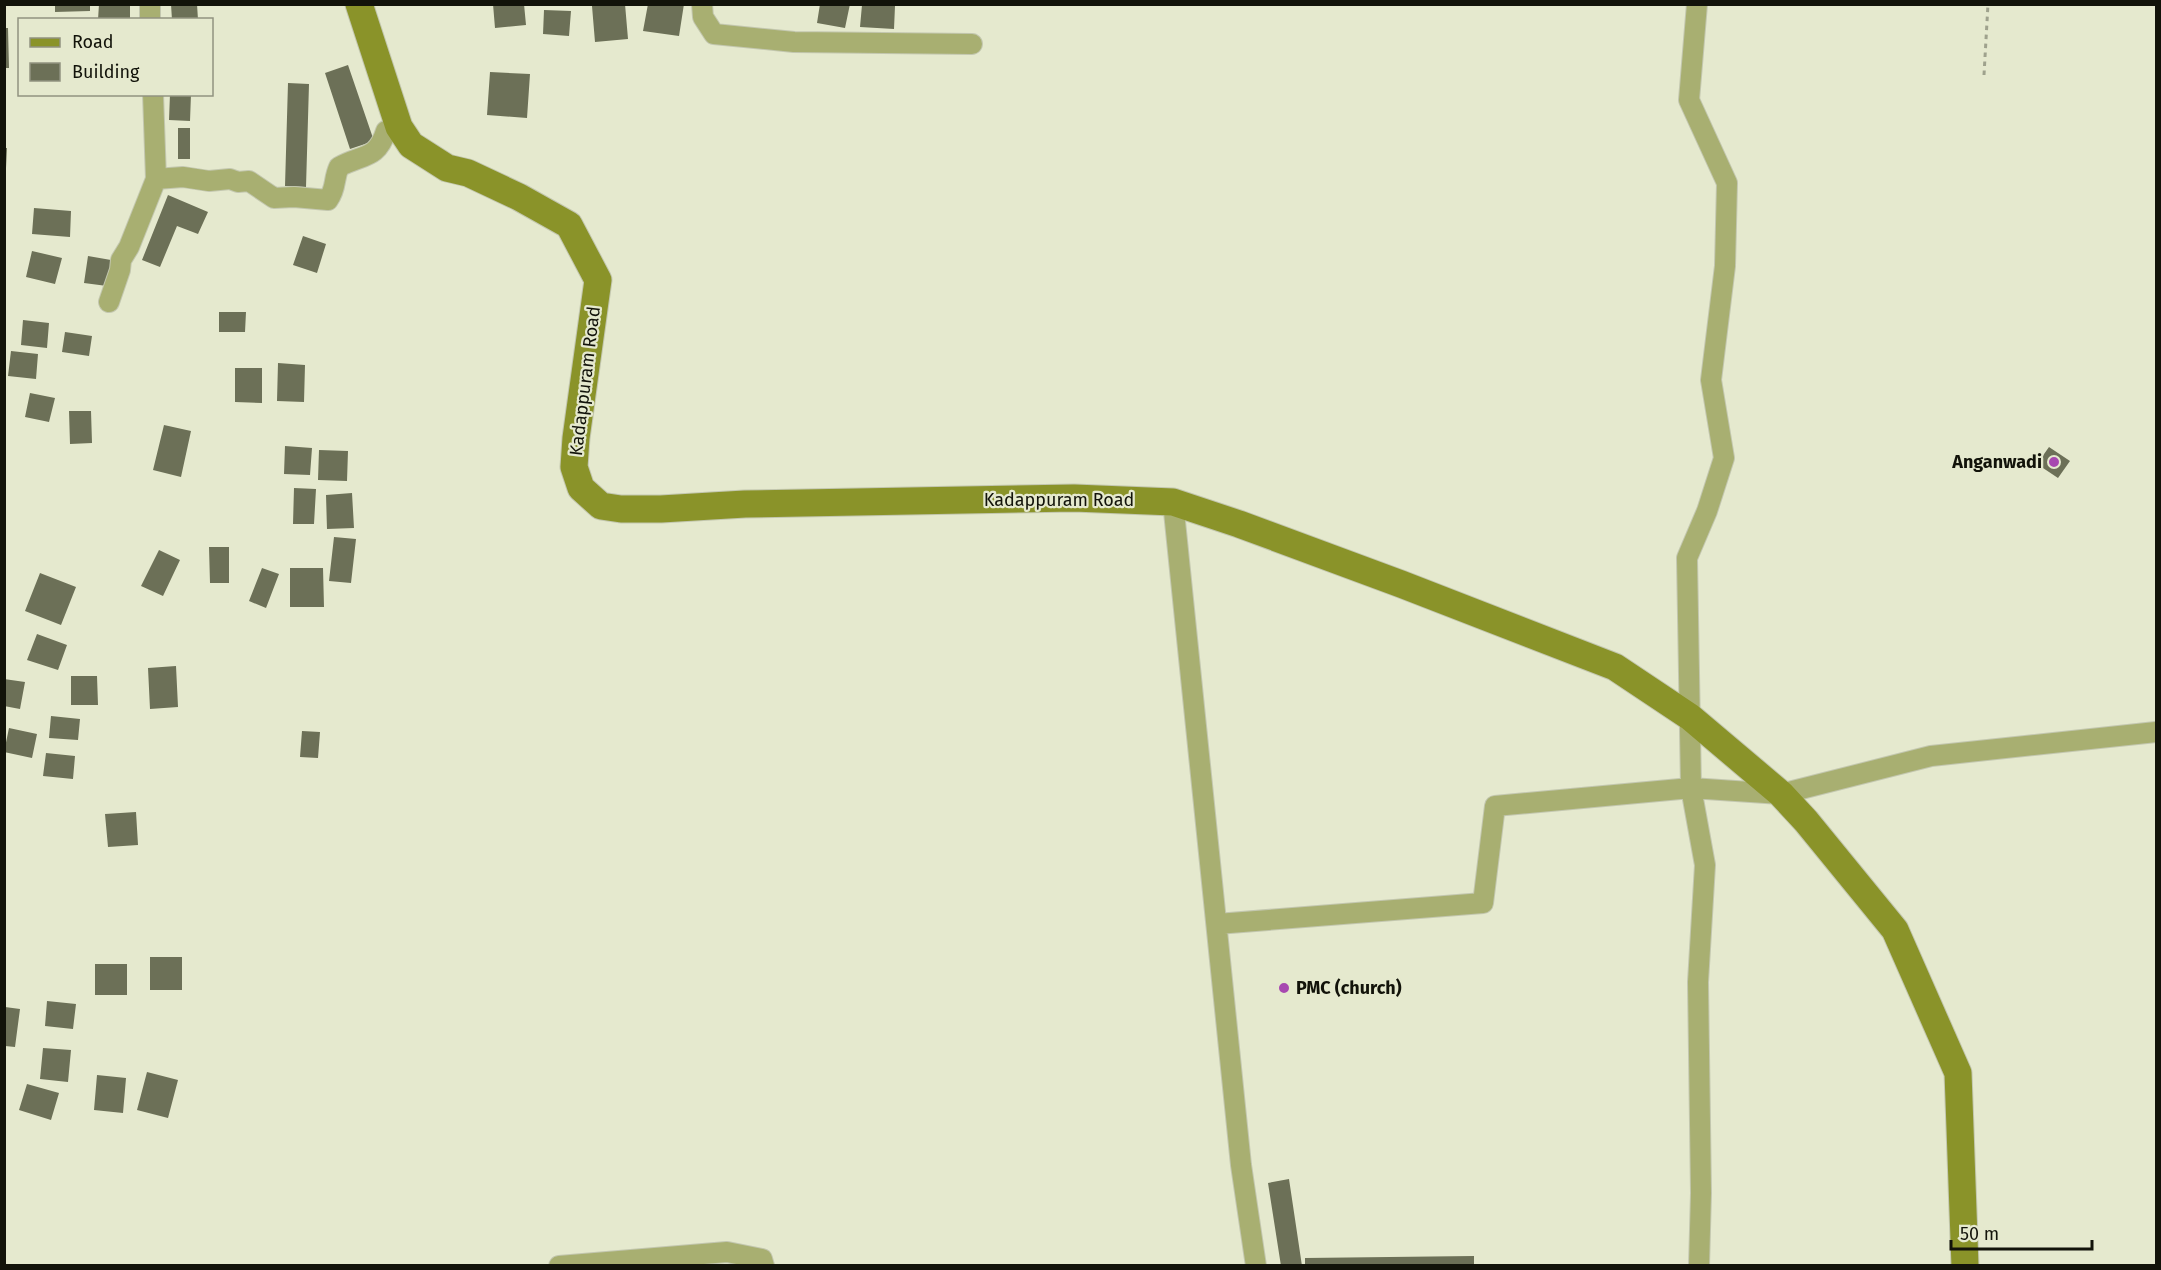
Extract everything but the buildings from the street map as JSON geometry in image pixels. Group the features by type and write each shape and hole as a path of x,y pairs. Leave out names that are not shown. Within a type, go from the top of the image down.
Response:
{"main road":[{"name":"Kadappuram Road","path":"361,5 399,126 411,145 447,168 468,173 519,197 569,225 598,280 574,467 581,488 601,506 621,509 745,504 1074,498 1173,502 1401,584 1615,667 1690,717 1781,794 1806,821 1894,930 1958,1073 1965,1266"}],"street":[{"path":"702,4 703,17 714,34 794,42 972,44"},
{"path":"1697,4 1689,100 1727,183 1725,266 1711,380 1724,458 1707,511 1687,558 1691,788 1705,865 1698,982 1701,1193 1699,1266"},
{"path":"109,302 121,260 129,247 156,179 153,96"},
{"path":"156,179 183,177 209,181 230,179 238,182 249,181 274,198 328,200 334,191 335,176 339,167 374,152 381,145 386,131 399,126"},
{"path":"1173,502 1240,1165 1256,1266"},
{"path":"1216,924 1483,903 1495,806 1691,788 1781,794 1931,756 2157,732"},
{"path":"559,1266 727,1252 762,1259 764,1266"}],"path":[{"path":"1984,75 1988,4"}],"place":[{"name":"Anganwadi","path":"2054,462"},
{"name":"PMC (church)","path":"1284,988"}]}
